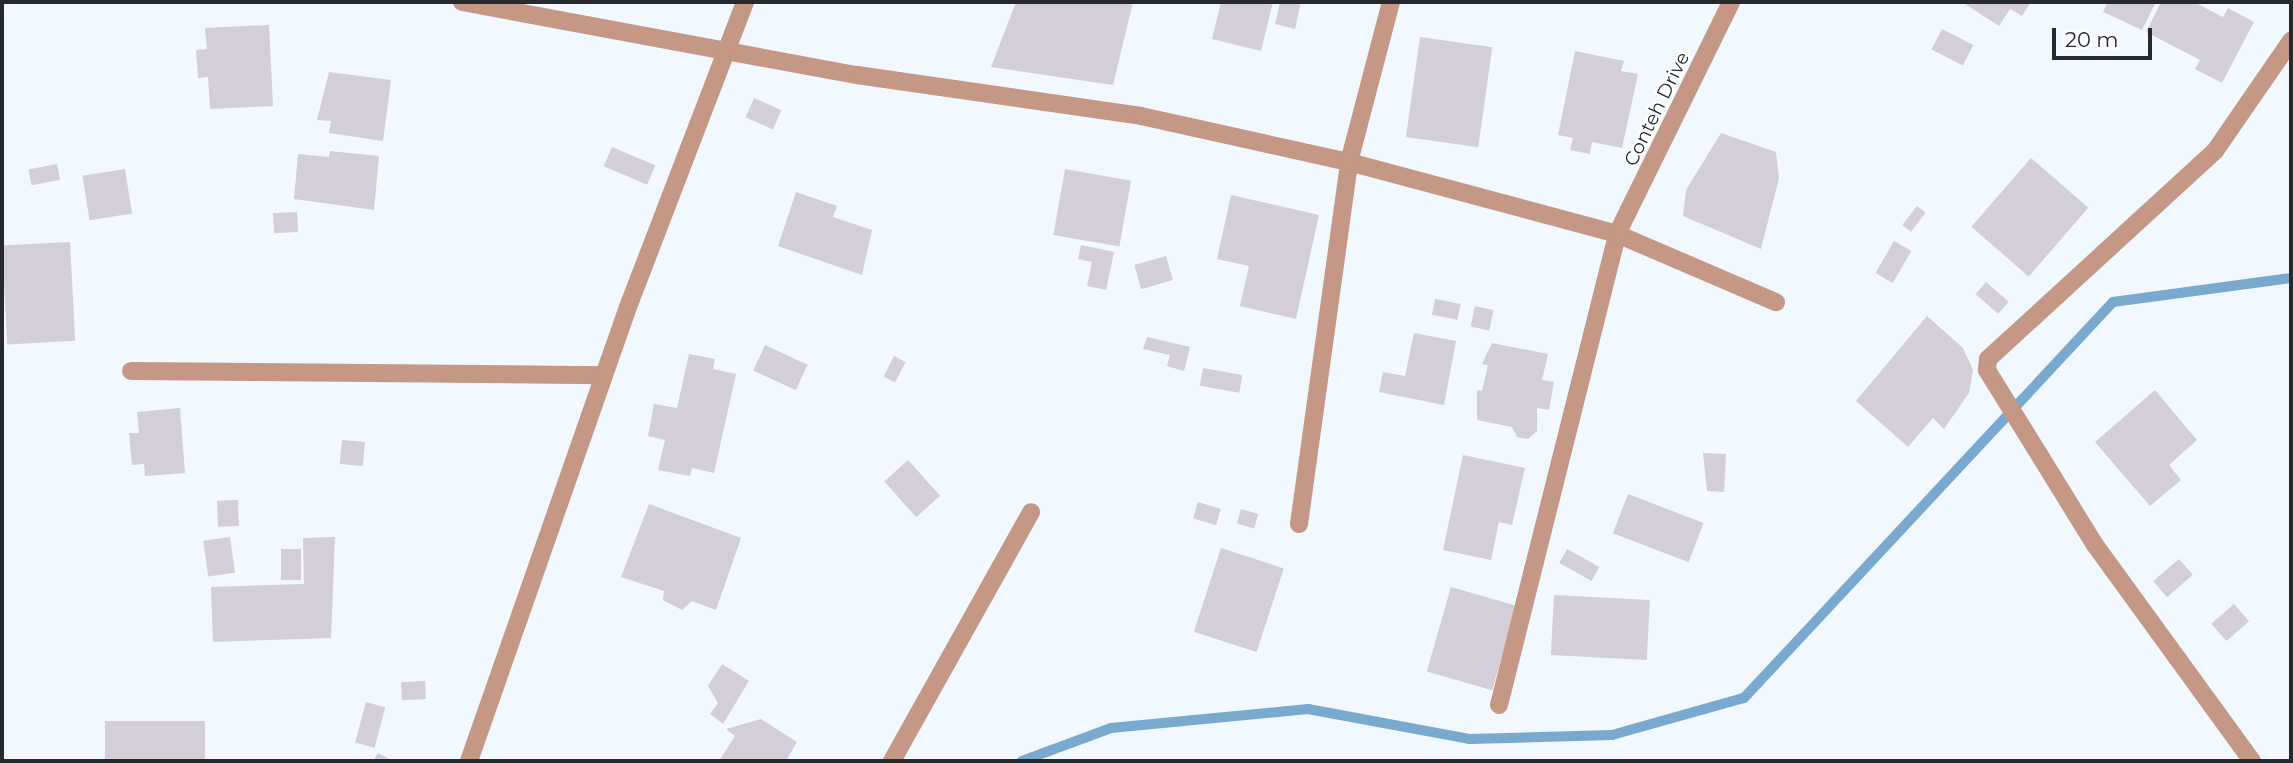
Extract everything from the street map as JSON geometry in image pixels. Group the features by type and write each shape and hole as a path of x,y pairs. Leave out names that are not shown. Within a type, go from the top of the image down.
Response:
{"street":[{"path":"462,2 731,49 857,75 1141,116 1349,162 1617,234 1776,302"},
{"path":"469,761 604,375 731,49 745,2"},
{"path":"1299,524 1349,162 1391,2"},
{"name":"Conteh Drive","path":"1499,705 1617,234 1731,2"},
{"path":"2252,761 2137,606 1996,386 1988,359 2215,151 2291,41"},
{"path":"131,371 604,375"},
{"path":"892,761 1031,512"}],"building":[{"path":"1016,2 1133,2 1113,85 991,67"},
{"path":"1221,2 1273,2 1261,51 1212,39"},
{"path":"1280,2 1301,2 1295,29 1275,24"},
{"path":"1962,2 2031,2 2022,16 2010,9 1999,26"},
{"path":"2108,2 2156,2 2142,30 2103,12"},
{"path":"2161,2 2194,2 2223,17 2228,8 2254,22 2222,83 2195,69 2200,60 2146,32"},
{"path":"269,25 273,106 210,109 208,77 198,78 196,50 207,49 205,28"},
{"path":"1942,29 1973,45 1963,65 1932,49"},
{"path":"1420,37 1492,47 1478,147 1406,137"},
{"path":"1575,51 1624,61 1621,71 1638,74 1622,148 1592,142 1590,154 1570,150 1573,138 1558,135"},
{"path":"329,72 391,80 383,141 329,133 331,121 317,120"},
{"path":"754,98 781,110 773,129 745,117"},
{"path":"1721,133 1776,152 1779,178 1761,249 1683,216 1686,190"},
{"path":"612,147 655,165 647,185 604,166"},
{"path":"330,151 379,156 374,210 294,199 298,154 329,157"},
{"path":"2031,158 2088,208 2029,277 1971,227"},
{"path":"57,164 60,180 32,185 29,170"},
{"path":"125,169 132,213 90,220 83,176"},
{"path":"1065,169 1131,181 1119,247 1053,235"},
{"path":"796,192 837,206 833,217 872,230 862,275 778,246"},
{"path":"1231,195 1319,215 1296,319 1240,306 1249,266 1217,259"},
{"path":"1917,206 1926,213 1911,232 1902,225"},
{"path":"297,212 298,232 274,233 273,213"},
{"path":"1894,241 1911,251 1893,283 1876,273"},
{"path":"70,242 75,341 7,344 2,246"},
{"path":"1081,245 1114,252 1106,290 1087,286 1092,262 1078,259"},
{"path":"1166,256 1173,280 1141,289 1134,265"},
{"path":"1986,282 2009,302 1998,314 1976,294"},
{"path":"1435,299 1461,304 1457,320 1432,315"},
{"path":"1475,306 1494,310 1489,330 1471,327"},
{"path":"1927,316 1963,348 1973,370 1969,393 1944,429 1933,418 1908,447 1856,401"},
{"path":"1414,333 1456,341 1444,405 1379,392 1383,372 1405,376"},
{"path":"1147,337 1190,347 1184,371 1167,366 1170,355 1143,349"},
{"path":"1492,343 1548,354 1542,380 1554,382 1549,410 1537,408 1537,431 1528,439 1517,437 1512,427 1477,420 1477,390 1482,391 1488,365 1482,364"},
{"path":"765,345 808,365 796,390 753,370"},
{"path":"689,354 715,359 713,369 736,374 714,473 692,468 690,476 658,470 665,440 648,436 654,404 677,408"},
{"path":"894,356 906,362 895,382 884,376"},
{"path":"1203,368 1242,375 1239,393 1200,386"},
{"path":"2155,390 2197,440 2169,465 2181,480 2150,506 2095,442"},
{"path":"180,408 185,473 145,476 144,464 132,465 129,433 139,433 137,412"},
{"path":"342,440 365,442 363,466 340,464"},
{"path":"1703,453 1726,454 1724,492 1707,491"},
{"path":"1463,455 1525,468 1512,525 1499,522 1491,560 1443,550"},
{"path":"908,460 940,496 916,517 884,481"},
{"path":"1628,494 1704,523 1689,562 1613,533"},
{"path":"238,500 239,526 218,527 217,501"},
{"path":"1198,502 1221,509 1216,525 1193,518"},
{"path":"649,504 741,538 716,610 692,601 682,610 663,600 664,591 621,577"},
{"path":"1241,509 1258,514 1254,528 1237,523"},
{"path":"230,537 235,573 208,576 203,541"},
{"path":"335,537 331,638 213,642 211,587 304,584 303,538"},
{"path":"1221,548 1284,568 1257,652 1194,632"},
{"path":"281,549 301,549 301,580 281,580"},
{"path":"1567,549 1599,567 1592,581 1559,563"},
{"path":"2179,559 2193,575 2167,597 2153,581"},
{"path":"1451,587 1516,606 1492,690 1427,672"},
{"path":"1554,595 1650,600 1647,660 1551,655"},
{"path":"2234,604 2249,621 2226,641 2211,624"},
{"path":"722,664 749,681 723,724 710,714 718,703 708,686"},
{"path":"425,681 426,699 402,700 401,682"},
{"path":"366,702 385,707 374,748 355,743"},
{"path":"761,719 797,742 786,761 719,761 735,736 726,729"},
{"path":"105,721 205,721 205,761 105,761"},
{"path":"378,753 393,761 373,761"}],"waterway":[{"path":"1022,761 1111,728 1308,709 1470,739 1612,735 1744,698 2113,302 2291,278"}]}
